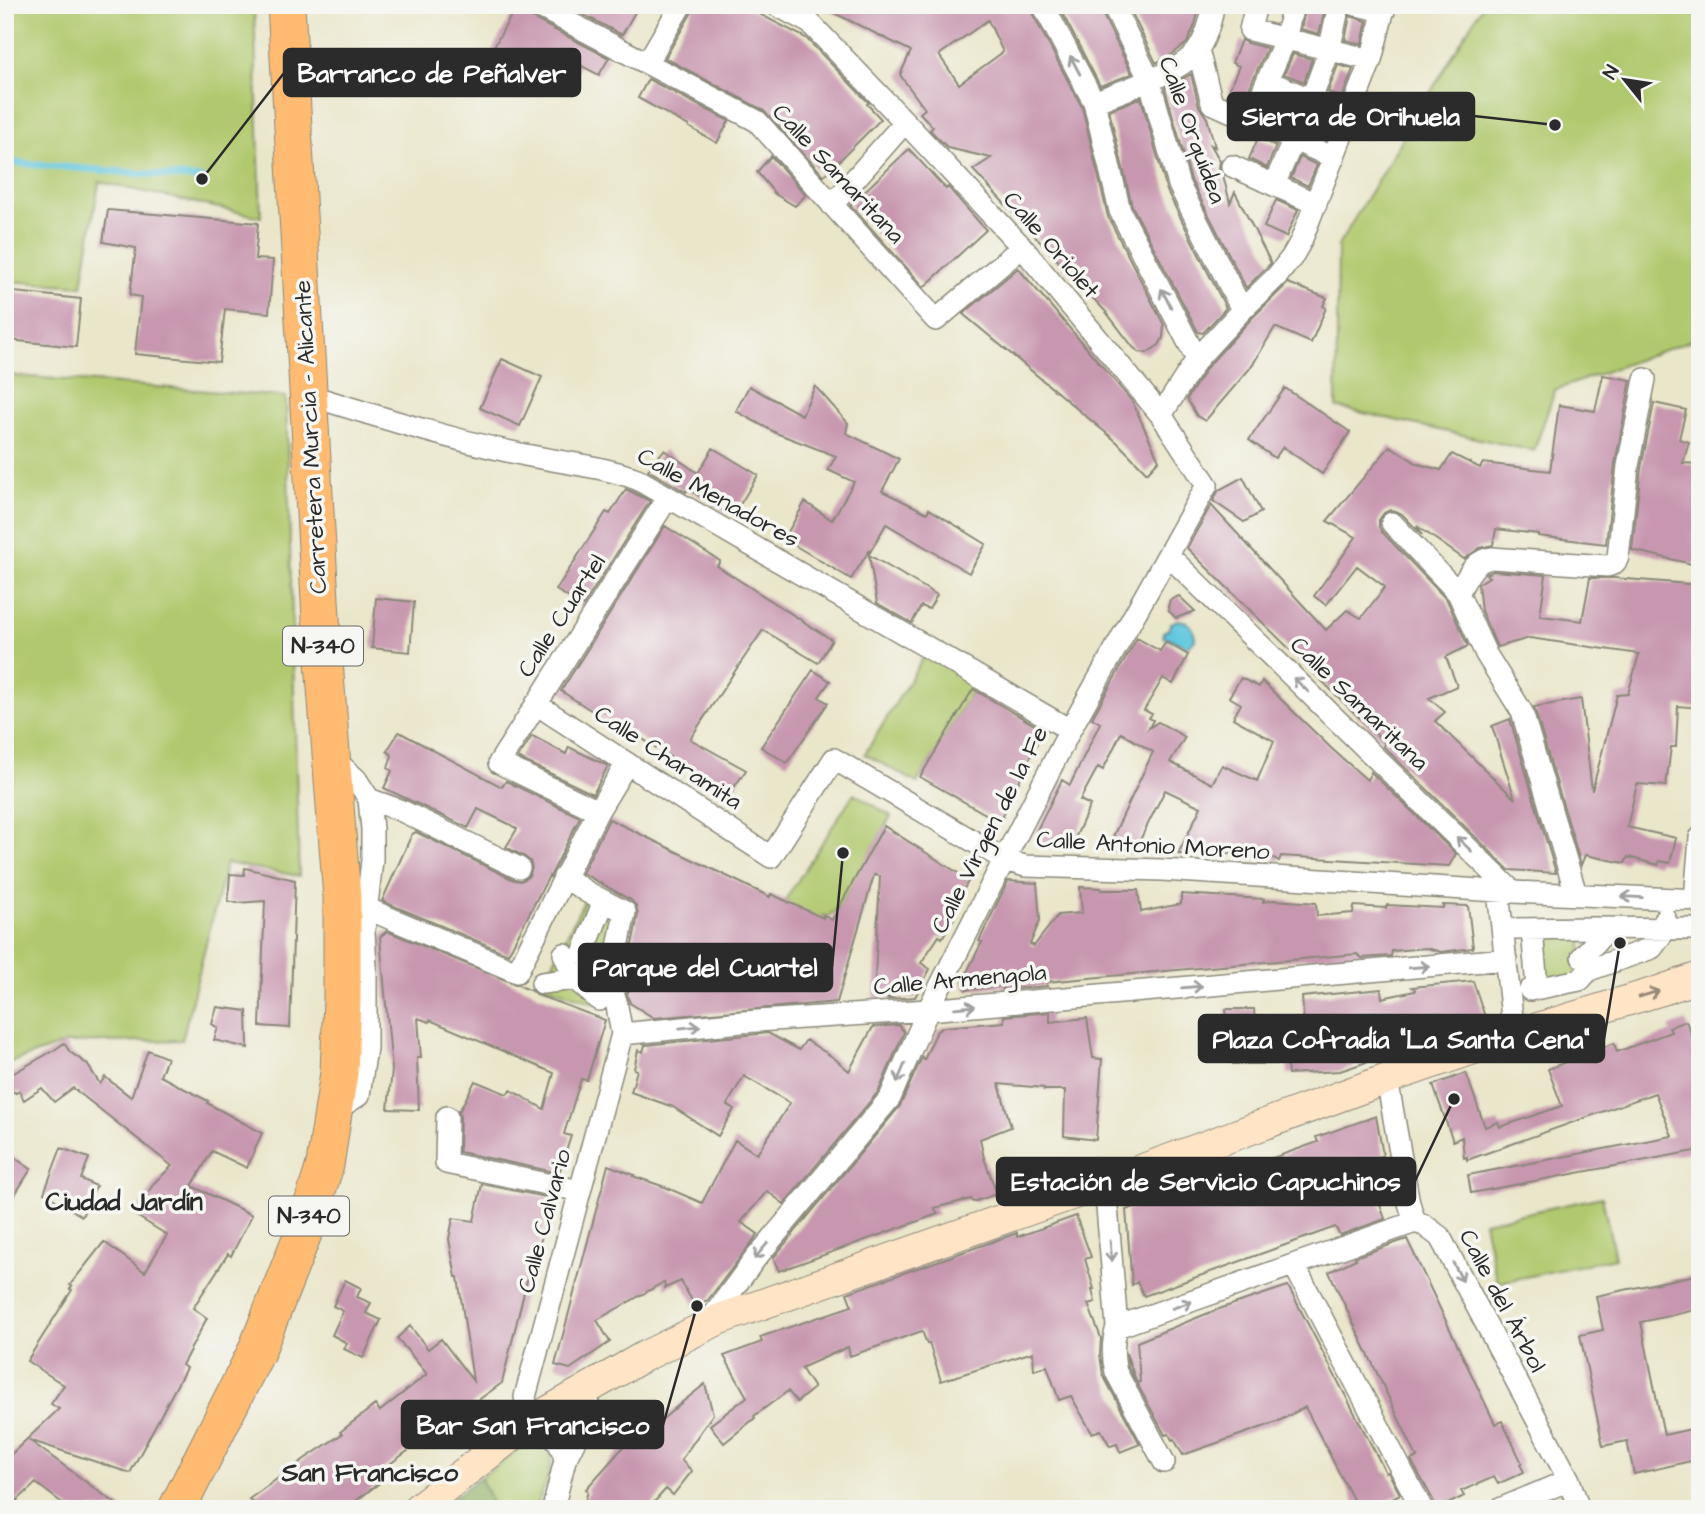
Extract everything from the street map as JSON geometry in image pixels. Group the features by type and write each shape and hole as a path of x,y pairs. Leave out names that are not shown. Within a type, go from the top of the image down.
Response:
{"highway":[{"name":"Carretera Murcia - Alicante","path":"177,1509 256,1352 306,1226 325,1165 339,1073 342,1000 354,903 332,758 322,635 286,5"}],"street":[{"name":"Calle Samaritana","path":"537,5 757,121 936,320 1021,247"},
{"path":"647,63 681,5"},
{"name":"Calle Oriolet","path":"776,5 810,23 905,122 1021,247 1161,415 1207,485 1168,555"},
{"path":"1044,5 1094,102 1120,211 1197,359"},
{"name":"Calle Orquídea","path":"1112,5 1149,79 1179,185 1242,310"},
{"path":"1094,102 1173,69 1187,60 1198,50 1212,18 1213,5"},
{"path":"1256,5 1250,30 1371,60"},
{"path":"1250,120 1285,40 1293,5"},
{"path":"1274,184 1329,51 1339,5"},
{"path":"1161,415 1197,359 1292,257 1307,227 1371,60 1384,8 1356,5"},
{"path":"1198,50 1212,103 1334,158"},
{"path":"1267,81 1350,116"},
{"path":"832,205 905,122"},
{"path":"1232,166 1316,204"},
{"path":"1458,593 1476,563 1484,559 1607,566 1616,562 1628,466 1645,379"},
{"name":"Calle Menadores","path":"308,395 433,433 516,453 607,470 637,479 1070,730"},
{"name":"Calle Cuartel","path":"598,811 499,763 668,497"},
{"path":"1392,523 1458,593 1486,654 1522,712 1576,894"},
{"name":"Calle Samaritana","path":"1168,555 1505,891"},
{"name":"Calle Virgen de la Fe","path":"706,1326 755,1259 890,1098 928,1010 1070,730 1168,555"},
{"name":"Calle Charamita","path":"536,704 771,857 834,759"},
{"path":"332,758 356,779 369,799 372,860 354,903 517,972 598,811 627,763"},
{"name":"Calle Antonio Moreno","path":"834,759 1005,860 1024,866 1162,870 1698,901"},
{"path":"369,799 402,811 519,868"},
{"path":"1698,901 1700,838"},
{"path":"564,877 625,912 614,967 624,972 612,994 616,1001 622,1034"},
{"path":"1505,891 1506,959 1514,1035"},
{"path":"575,979 597,897"},
{"path":"1666,920 1647,958 1589,970 1580,980 1563,985 1534,989 1539,959 1523,929 1562,932 1666,920 1691,929"},
{"path":"1582,957 1609,928"},
{"name":"Calle Armengola","path":"622,1034 1506,959"},
{"path":"542,983 575,979 601,962 595,997 575,979"},
{"path":"417,1509 533,1420 643,1357 720,1319 1387,1079 1514,1035 1700,977"},
{"name":"Calle Calvario","path":"533,1420 525,1397 622,1034"},
{"path":"1117,1327 1415,1222 1409,1203 1387,1079"},
{"path":"447,1117 446,1163 580,1191"},
{"path":"1105,1182 1117,1327 1112,1350 1116,1372 1164,1462"},
{"name":"Calle del Árbol","path":"1415,1222 1440,1237 1569,1480 1580,1509"},
{"path":"1294,1265 1422,1509"},
{"path":"553,1509 565,1460 582,1426 591,1386"},
{"path":"533,1420 557,1440 563,1449 565,1460"},
{"path":"1500,1509 1569,1480"}],"green space":[{"path":"5,5 254,5 261,217 99,182 82,286 5,281"},
{"path":"1483,5 1700,5 1700,337 1555,390 1534,451 1336,407 1338,246"},
{"path":"5,375 286,397 299,876 226,863 182,1040 67,1043 5,1064"},
{"path":"926,653 977,683 917,783 865,754"},
{"path":"854,793 891,816 839,908 827,917 823,915 823,920 784,902"},
{"path":"585,899 620,913 615,974 597,1004 542,985"},
{"path":"1543,936 1583,936 1580,980 1543,978"},
{"path":"1602,1197 1615,1258 1497,1283 1484,1222"},
{"path":"528,1442 545,1446 550,1451 551,1458 551,1467 535,1509 439,1509"},
{"path":"480,1477 491,1500 482,1509 439,1509"}],"water":[{"path":"1178,620 1186,622 1193,629 1195,640 1189,646 1164,638 1163,632"}],"building":[{"path":"517,5 523,5 530,17 609,58 599,75 580,65 574,77 527,66 515,60 514,62 492,50"},
{"path":"565,5 639,5 622,35"},
{"path":"694,5 742,5 806,38 881,119 824,176 763,110 665,58"},
{"path":"818,5 1030,5 1082,107 1108,217 1164,325 1163,338 1159,345 1147,353 1139,352 1133,347 1106,312 973,170 991,158 948,148 930,130 933,127 920,113 925,109 900,75 911,51","holes":["988,20 1003,52 959,84 939,55"]},
{"path":"1058,5 1100,5 1132,74 1100,86"},
{"path":"1128,5 1200,5 1187,43 1156,63"},
{"path":"1306,5 1326,5 1319,34 1301,29"},
{"path":"1350,16 1367,21 1362,44 1345,40"},
{"path":"1241,40 1267,48 1243,103 1227,95 1239,66 1232,63"},
{"path":"1293,54 1312,59 1304,82 1284,74"},
{"path":"1338,65 1353,69 1342,98 1328,92"},
{"path":"1191,74 1199,106 1207,118 1215,147 1211,145 1220,161 1219,168 1230,203 1235,192 1271,263 1246,288 1191,180 1165,88"},
{"path":"648,79 729,121 717,143 638,98"},
{"path":"1141,98 1167,191 1226,308 1203,333 1198,332 1132,206 1109,110"},
{"path":"1318,117 1333,123 1326,140 1311,133"},
{"path":"1258,138 1276,146 1267,168 1249,159"},
{"path":"909,149 986,230 924,287 850,205"},
{"path":"771,156 806,195 795,206 775,194 757,172"},
{"path":"1300,157 1317,165 1308,186 1291,178"},
{"path":"1276,200 1298,210 1286,237 1264,227"},
{"path":"108,210 258,223 255,259 273,260 269,313 225,309 219,362 135,354 141,297 130,295 136,248 103,242"},
{"path":"1018,268 1132,401 1159,460 1147,473 1117,442 963,314"},
{"path":"1288,283 1327,298 1323,306 1326,308 1311,343 1275,327 1252,366 1205,421 1197,416 1187,399 1207,367"},
{"path":"5,291 81,299 76,347 9,340 9,334 5,333"},
{"path":"502,359 542,377 520,426 480,408"},
{"path":"1603,375 1631,380 1615,464 1606,544 1496,529 1493,545 1480,548 1464,559 1417,526 1422,535 1396,511 1384,513 1379,520 1382,532 1447,600 1468,646 1446,657 1457,686 1429,698 1445,712 1435,721 1515,799 1492,726 1510,719 1556,873 1509,870 1383,746 1385,743 1187,548 1211,505 1326,630 1347,610 1361,618 1385,587 1357,566 1326,605 1314,596 1356,537 1327,521 1390,446 1418,464 1441,470 1452,454 1480,468 1483,463 1550,471 1559,405 1595,411"},
{"path":"749,386 802,415 815,386 848,423 846,433 899,459 882,491 927,513 929,509 986,544 969,573 886,524 851,579 784,539 805,502 832,520 854,482 828,470 836,456 776,433 736,411"},
{"path":"1285,388 1350,432 1322,474 1283,447 1275,458 1249,440"},
{"path":"1654,403 1686,410 1679,439 1689,442 1683,463 1700,464 1700,566 1632,550 1641,468"},
{"path":"713,448 758,475 733,516 688,489 686,492 648,470 664,450 698,473"},
{"path":"1243,477 1261,512 1244,522 1213,501 1219,490"},
{"path":"626,489 650,501 583,606 556,590 606,512 610,514"},
{"path":"665,526 720,561 717,566 832,640 818,663 763,630 733,674 690,739 746,770 729,795 613,720 611,723 561,691"},
{"path":"869,555 937,595 929,609 921,606 912,623 877,603"},
{"path":"1493,571 1546,575 1540,616 1582,621 1590,578 1700,585 1700,708 1678,706 1676,747 1671,747 1666,786 1637,784 1627,827 1676,838 1670,863 1659,861 1658,865 1628,857 1625,863 1585,855 1581,865 1534,707 1581,699 1592,791 1617,695 1628,694 1639,654 1530,638 1497,647 1481,611 1478,584 1489,577 1486,574"},
{"path":"1179,596 1195,611 1176,618 1168,607 1170,600"},
{"path":"376,598 414,602 410,652 372,648"},
{"path":"1137,638 1160,651 1166,642 1188,655 1173,684 1163,678 1144,710 1152,714 1149,718 1153,720 1149,728 1158,722 1185,737 1170,762 1212,784 1222,765 1257,781 1274,741 1233,718 1241,704 1229,697 1241,678 1259,687 1262,681 1367,780 1371,772 1456,854 1449,866 1281,856 1279,861 1262,856 1261,860 1249,854 1178,854 1201,807 1165,790 1134,852 1107,849 1153,752 1121,733 1103,770 1098,767 1080,800 1090,805 1072,845 1039,843 1034,836 1062,780 1070,785 1100,723 1092,718"},
{"path":"813,670 830,681 819,697 828,703 787,763 761,747"},
{"path":"973,689 1043,730 1000,822 920,777"},
{"path":"399,732 502,787 506,781 580,817 508,954 382,901 412,834 416,832 514,880 527,878 532,868 530,861 506,847 517,829 509,824 478,809 468,828 384,788 392,771 388,768 392,755 387,751"},
{"path":"532,736 566,754 569,747 608,766 593,794 518,758"},
{"path":"609,819 770,897 771,894 832,920 884,826 969,880 948,916 956,915 942,938 939,936 921,963 930,969 915,997 874,998 880,876 874,875 837,1002 654,1018 630,1003 627,994 637,972 635,964 629,960 638,915 636,906 631,900 582,873"},
{"path":"245,868 295,880 290,1028 260,1026 265,901 228,901 230,874 244,875"},
{"path":"1008,881 1037,883 1040,920 1030,944 1034,946 1058,915 1082,913 1080,887 1138,890 1141,912 1181,904 1181,894 1264,899 1263,902 1274,900 1316,903 1317,916 1353,913 1354,906 1468,906 1473,948 1441,952 1427,948 1392,951 1391,956 1362,958 1357,954 1047,982 1047,986 1003,990 1003,986 966,990 963,980"},
{"path":"387,931 538,995 605,1020 587,1080 581,1079 564,1134 571,1136 559,1173 459,1152 458,1110 475,1081 507,1094 511,1090 544,1109 554,1073 430,1020 429,1022 418,1018 421,1058 417,1058 419,1110 388,1109 392,1070 380,937"},
{"path":"1473,981 1486,1020 1355,1066 1340,1071 1288,1074 1287,1064 1233,1064 1226,1009 1254,1009 1255,1023 1304,1023 1302,997 1381,989 1382,998 1415,991 1412,987"},
{"path":"217,1007 247,1011 248,1048 214,1040 218,1028 212,1024"},
{"path":"1050,1012 1050,1022 1087,1018 1093,1058 1102,1059 1096,1140 1064,1136 1065,1090 999,1084 1011,1127 980,1139 997,1194 973,1202 971,1199 934,1208 938,1214 779,1271 773,1258 900,1106 937,1031 944,1027 1004,1022 1004,1016"},
{"path":"1686,1021 1700,1056 1700,1150 1471,1193 1468,1175 1672,1136 1655,1093 1467,1160 1467,1157 1464,1158 1462,1137 1453,1141 1433,1085 1466,1073 1485,1127 1498,1122 1500,1127 1562,1106 1548,1069 1614,1043 1617,1052 1671,1032 1669,1027"},
{"path":"899,1025 904,1032 879,1091 784,1204 767,1191 741,1222 758,1234 708,1300 695,1306 681,1281 665,1288 664,1282 597,1320 610,1342 570,1369 555,1365 608,1165 702,1203 735,1140 757,1154 790,1103 744,1076 727,1105 734,1109 718,1136 673,1107 631,1092 637,1070 634,1069 638,1050 643,1052 645,1045 768,1033 799,1050 806,1040 849,1071 873,1027"},
{"path":"64,1043 70,1052 87,1064 100,1084 105,1077 131,1097 148,1050 167,1058 160,1076 262,1133 247,1168 212,1151 192,1186 252,1215 231,1256 228,1254 193,1308 207,1318 182,1365 186,1368 130,1473 29,1440 123,1509 70,1509 36,1483 5,1509 5,1460 59,1409 51,1404 64,1385 27,1361 72,1290 70,1285 104,1242 145,1272 167,1235 135,1215 154,1183 172,1166 73,1088 54,1102 42,1088 24,1100 19,1091 16,1093 5,1088 5,1078"},
{"path":"1376,1116 1383,1155 1365,1162 1385,1219 1340,1235 1335,1227 1144,1296 1137,1282 1132,1285 1126,1210 1318,1142 1316,1137"},
{"path":"61,1148 89,1158 81,1179 96,1186 82,1216 44,1193"},
{"path":"5,1151 31,1169 5,1210"},
{"path":"482,1184 551,1198 538,1252 534,1251 502,1383 376,1474 382,1481 345,1509 259,1509 249,1499 342,1434 340,1432 375,1405 380,1411 427,1374 397,1338 410,1326 428,1349 441,1339 473,1381 458,1277 449,1239 453,1218 474,1221"},
{"path":"1076,1216 1091,1257 1085,1259 1095,1302 1088,1304 1101,1338 1103,1375 1140,1444 1120,1452 1117,1444 1110,1446 1101,1430 1092,1433 1071,1396 1059,1400 1047,1366 1034,1370 1033,1352 941,1381 929,1343 927,1344 922,1331 850,1356 848,1347 801,1368 814,1388 797,1402 788,1391 724,1443 710,1425 747,1397 724,1356 762,1342 760,1337 852,1306 847,1293 1017,1233 1017,1237"},
{"path":"1407,1239 1495,1424 1502,1421 1524,1472 1498,1484 1494,1477 1461,1491 1464,1496 1438,1509 1411,1460 1417,1457 1329,1272 1356,1259 1355,1257"},
{"path":"1700,1274 1700,1309 1641,1322 1664,1435 1700,1427 1700,1459 1634,1474 1627,1441 1603,1446 1580,1335 1603,1330 1596,1296"},
{"path":"345,1280 361,1288 357,1297 371,1303 366,1313 381,1320 363,1358 344,1349 347,1343 332,1335 343,1311 333,1306"},
{"path":"1288,1286 1386,1473 1388,1472 1400,1494 1372,1509 1358,1509 1305,1407 1277,1422 1183,1455 1174,1439 1172,1440 1169,1434 1165,1435 1128,1367 1126,1353 1137,1383 1140,1382 1137,1342 1216,1310"},
{"path":"705,1384 713,1414 681,1460 692,1471 673,1495 666,1489 648,1509 634,1502 630,1509 583,1509 588,1491 586,1489 642,1426 649,1431"}],"waterway":[{"path":"5,162 202,179"}],"place":[{"name":"Sierra de Orihuela","path":"1555,125"},
{"name":"Barranco de Peñalver","path":"202,179"},
{"name":"Parque del Cuartel","path":"843,853"},
{"name":"Plaza Cofradía \"La Santa Cena\"","path":"1620,943"},
{"name":"Estación de Servicio Capuchinos","path":"1454,1099"},
{"name":"Bar San Francisco","path":"697,1306"}],"district":[{"name":"Ciudad Jardín","path":"124,1202"},
{"name":"San Francisco","path":"370,1473"}]}
